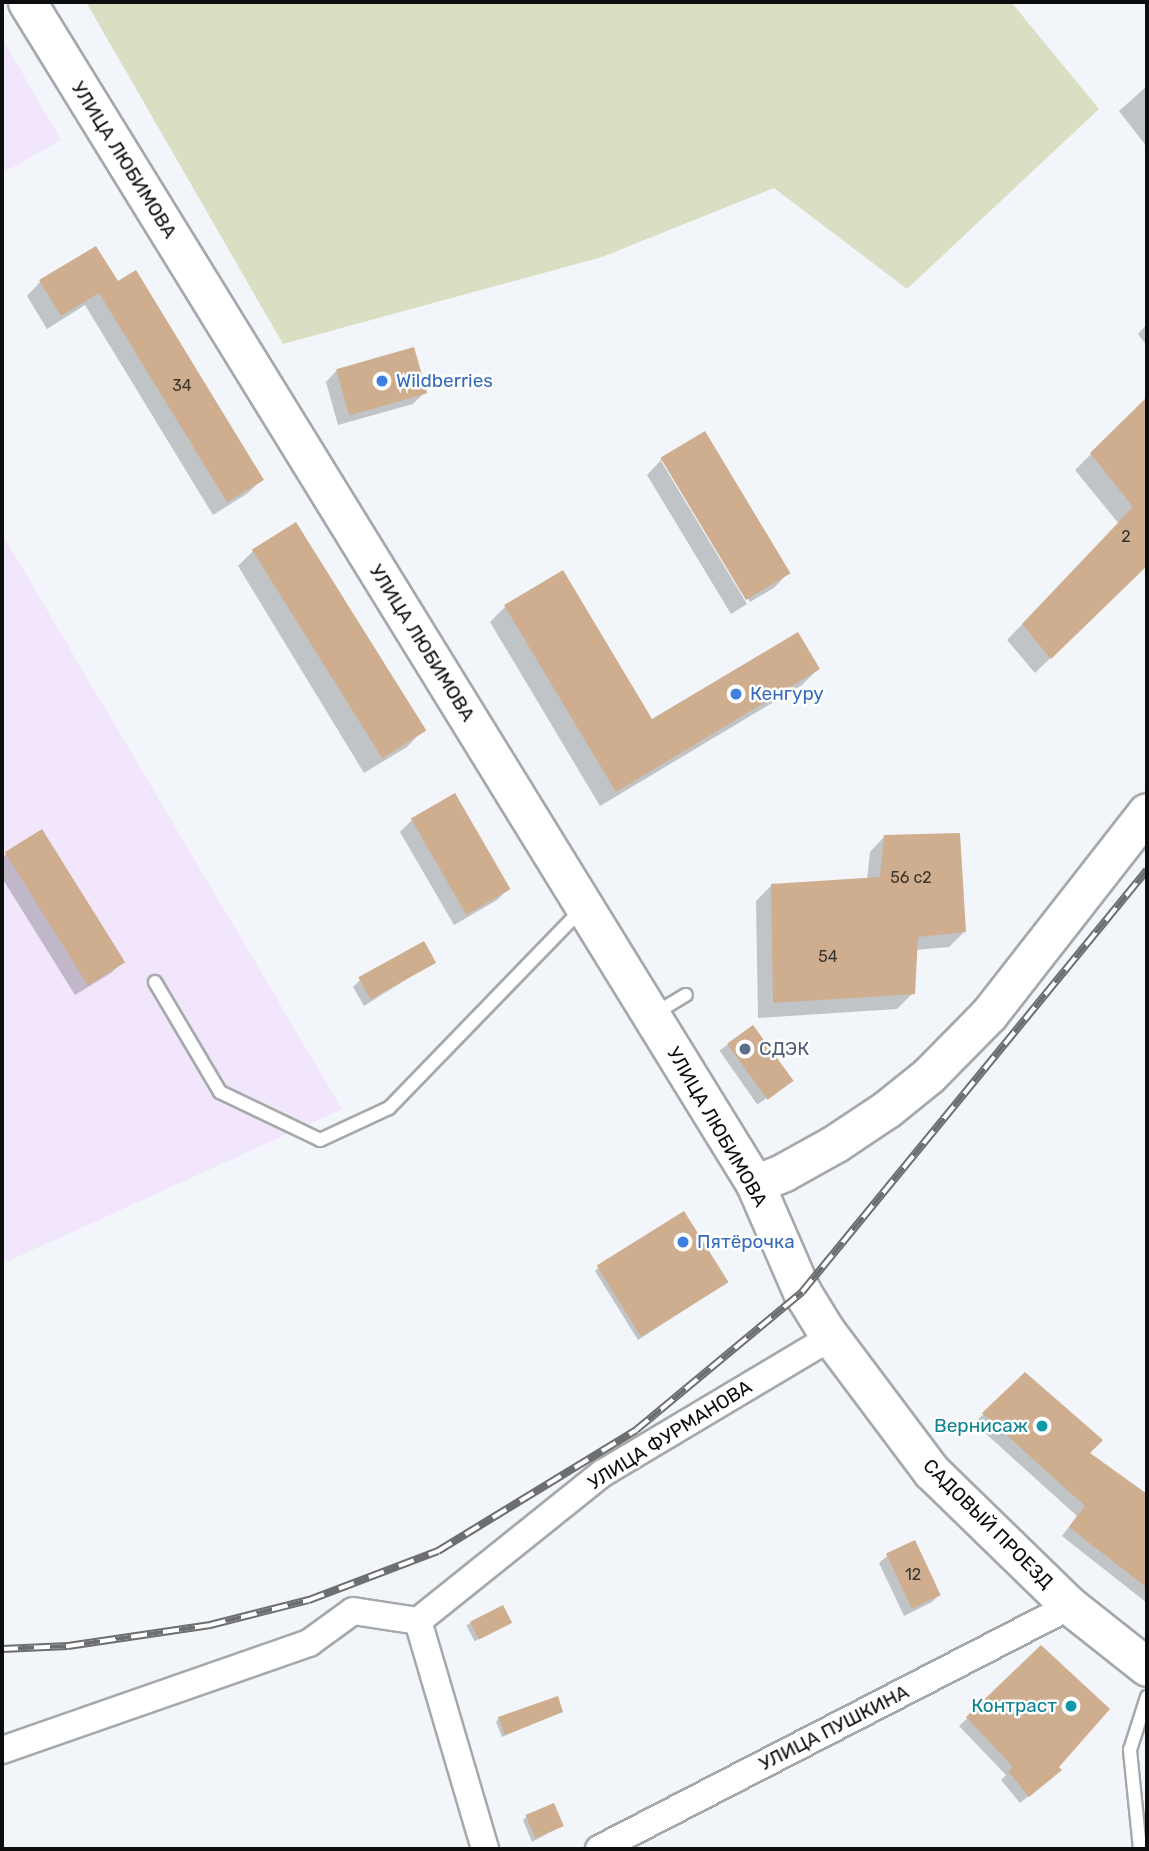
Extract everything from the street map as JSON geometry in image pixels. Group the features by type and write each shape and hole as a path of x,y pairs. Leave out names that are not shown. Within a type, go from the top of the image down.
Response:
{"main road":[{"name":"УЛИЦА ЛЮБИМОВА","path":"27,2 755,1184 802,1292"},
{"path":"755,1184 784,1172 836,1143 887,1109 929,1075 989,1014 1147,811"},
{"name":"САДОВЫЙ ПРОЕЗД","path":"802,1292 831,1337 932,1472 1070,1606 1147,1667"}],"street":[{"name":"УЛИЦА ФУРМАНОВА","path":"418,1620 603,1473 831,1337"},
{"name":"УЛИЦА ПУШКИНА","path":"599,1849 1070,1606"},
{"path":"2,1750 309,1643 353,1611 418,1620 485,1849"}],"lane":[{"path":"155,982 220,1092 320,1140 389,1108 584,907"},
{"path":"651,1016 686,995"},
{"path":"1140,1849 1130,1750 1147,1697"}],"shaded area":[{"path":"2,38 61,140 2,173"},
{"path":"2,534 342,1109 2,1264"}],"green space":[{"path":"86,2 1011,2 1099,109 907,289 774,188 602,257 283,344"}],"building":[{"path":"96,246 118,281 136,270 264,480 227,502 99,293 61,316 39,280"},
{"name":"Wildberries","path":"414,347 427,393 349,415 336,369"},
{"path":"1147,397 1147,566 1051,659 1022,624 1133,507 1090,453"},
{"path":"705,431 790,573 746,600 660,458"},
{"path":"296,522 426,731 382,758 252,550"},
{"name":"Кенгуру","path":"563,570 652,719 798,632 820,669 616,792 504,605"},
{"path":"455,793 510,889 466,915 411,818"},
{"path":"42,829 125,962 88,985 5,852"},
{"path":"960,833 966,932 918,937 915,994 773,1003 771,884 880,877 884,835"},
{"path":"424,941 436,963 371,999 358,977"},
{"path":"753,1025 794,1081 768,1100 727,1044"},
{"path":"684,1211 729,1282 641,1337 597,1266"},
{"path":"1025,1372 1103,1440 1090,1453 1147,1494 1147,1588 1069,1527 1085,1506 982,1413"},
{"path":"915,1540 941,1595 912,1609 886,1554"},
{"path":"503,1605 512,1623 479,1640 470,1622"},
{"path":"1041,1645 1110,1709 1059,1767 1062,1770 1029,1797 1008,1771 1013,1767 966,1717"},
{"path":"558,1696 563,1712 505,1735 498,1717"},
{"path":"554,1803 564,1826 535,1838 525,1815"}],"railway":[{"path":"2,1649 68,1646 210,1625 309,1600 438,1551 636,1430 802,1292 1147,870"}],"place":[{"name":"Wildberries","path":"382,381"},
{"name":"Кенгуру","path":"736,694"},
{"name":"СДЭК","path":"745,1049"},
{"name":"Пятёрочка","path":"683,1242"},
{"name":"Вернисаж","path":"1042,1426"},
{"name":"Контраст","path":"1071,1706"}]}
